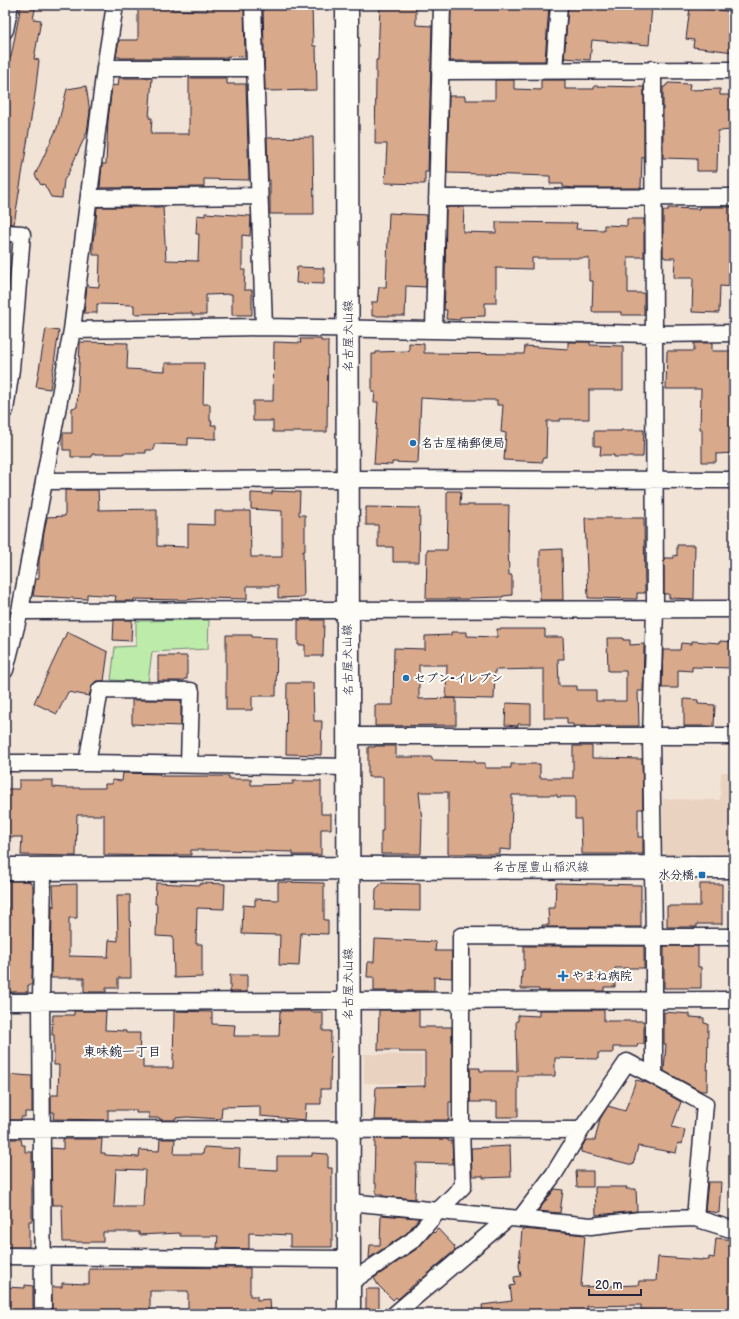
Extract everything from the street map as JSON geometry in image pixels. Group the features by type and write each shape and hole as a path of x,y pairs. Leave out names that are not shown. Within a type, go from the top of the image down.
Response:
{"main road":[{"name":"名古屋犬山線","path":"347,5 349,1314"},
{"name":"名古屋豊山稲沢線","path":"5,869 734,867"}],"street":[{"path":"5,30 10,5"},
{"path":"5,670 20,610 72,330 105,68 115,5"},
{"path":"253,5 264,327"},
{"path":"434,329 442,5"},
{"path":"554,70 559,5"},
{"path":"105,68 255,68"},
{"path":"440,71 653,69 734,70"},
{"path":"653,69 653,480 655,609 651,737 655,1000 654,1076"},
{"path":"89,198 260,196"},
{"path":"437,198 734,197"},
{"path":"5,233 22,234 9,338 11,369 5,410"},
{"path":"72,330 264,327 654,334 734,333"},
{"path":"45,481 348,479 734,480"},
{"path":"20,610 734,609"},
{"path":"87,763 100,690 191,692 189,764"},
{"path":"348,736 734,736"},
{"path":"5,763 348,767"},
{"path":"42,1314 41,1002 43,869"},
{"path":"348,1284 413,1240 439,1210 463,1186 461,1129 461,936 734,937"},
{"path":"5,1002 734,1000"},
{"path":"394,1314 514,1218 554,1174 581,1130 627,1062 705,1104 695,1218"},
{"path":"5,1129 581,1130"},
{"path":"349,1202 591,1226 640,1220 695,1218 734,1230"},
{"path":"5,1256 43,1255 348,1259"}],"shaded area":[{"path":"721,772 734,772 734,858 669,858 662,849 663,799 720,800"},
{"path":"364,1054 423,1055 422,1084 364,1083"}],"green space":[{"path":"209,620 208,649 152,652 148,682 111,680 115,647 136,646 136,621"}],"building":[{"path":"21,5 36,5 33,19 41,20 34,59 39,60 14,224 5,224 5,95 9,57 11,57"},
{"path":"208,5 244,5 245,57 116,57 119,40 138,40 138,8 172,7 172,10 207,11"},
{"path":"263,5 312,5 313,46 316,46 317,90 265,91"},
{"path":"380,5 416,5 416,25 432,26 428,172 425,172 425,184 385,183 387,144 375,144 376,60 378,60"},
{"path":"469,5 549,5 545,61 450,61 451,6 469,7"},
{"path":"568,5 652,5 649,45 592,40 590,60 565,58 564,61"},
{"path":"690,7 734,12 734,52 693,47 694,40 686,39"},
{"path":"119,78 152,78 149,118 152,118 151,134 189,134 189,78 227,78 227,84 246,84 249,180 204,179 204,187 100,188 102,164 106,164 108,121 112,85 118,86"},
{"path":"495,80 514,80 514,89 541,90 541,80 565,80 565,89 594,89 594,86 644,87 644,157 642,157 641,188 563,187 563,184 550,184 550,176 447,173 449,96 465,96 465,100 495,100"},
{"path":"668,83 690,84 689,90 720,89 720,95 734,95 734,130 718,131 717,171 697,171 697,159 663,158 663,87 665,87"},
{"path":"86,86 90,112 87,132 64,180 62,198 51,197 44,184 41,185 35,175 57,128 67,89"},
{"path":"313,137 314,214 270,214 270,180 268,180 267,138"},
{"path":"97,207 163,207 166,260 198,261 199,234 196,234 197,215 205,216 205,213 251,216 250,236 242,235 242,270 245,270 244,290 252,290 252,315 232,315 232,294 206,295 206,315 192,315 192,313 134,314 134,305 97,304 97,313 84,313 87,286 99,287 100,255 93,255"},
{"path":"449,207 464,207 463,232 496,233 496,222 577,223 576,229 604,230 604,225 627,226 627,219 644,219 644,257 628,257 628,293 644,293 644,315 621,315 621,312 592,312 593,281 589,281 589,258 532,258 532,269 496,268 496,303 485,303 485,316 460,317 460,320 446,319 447,310 444,310 446,209"},
{"path":"699,207 732,207 732,215 734,215 734,287 720,286 719,313 692,312 693,278 674,278 675,258 663,257 663,211 668,211 668,208 699,209"},
{"path":"389,213 427,215 426,287 406,286 405,316 372,316 372,302 377,302 379,287 386,287"},
{"path":"297,267 324,268 324,284 296,283"},
{"path":"46,329 59,331 50,389 36,387"},
{"path":"300,339 321,339 321,341 328,341 327,432 273,432 273,421 253,421 253,401 273,401 274,342 301,343"},
{"path":"80,342 128,343 127,369 165,371 165,363 204,363 203,404 210,404 210,421 212,421 211,425 216,425 216,439 188,438 188,445 154,444 154,450 146,450 146,453 92,454 92,457 71,457 71,450 63,450 63,433 72,433 72,408 77,407"},
{"path":"568,342 590,342 590,345 623,346 623,390 589,390 589,419 560,419 560,421 547,421 546,458 543,458 543,462 504,460 506,433 501,432 503,405 497,405 497,400 421,398 418,463 392,462 392,465 374,464 378,402 374,402 375,392 372,392 372,354 376,354 376,352 409,351 409,343 424,344 424,353 524,354 525,346 568,349"},
{"path":"694,343 712,343 712,351 734,351 734,453 716,454 716,462 702,462 702,429 700,429 701,389 666,389 667,351 694,351"},
{"path":"644,430 643,457 614,457 614,455 600,455 601,446 594,446 594,431"},
{"path":"65,490 98,490 99,510 157,509 157,546 188,547 188,524 215,525 215,511 250,511 251,557 282,557 282,511 251,509 251,493 272,494 272,491 300,492 299,515 305,515 305,551 303,551 304,597 278,598 278,586 247,586 247,599 134,599 134,601 115,601 116,596 87,594 87,599 33,596 36,579 39,577 39,560 41,548 43,549 43,538 47,517 65,516"},
{"path":"447,491 461,491 460,505 509,505 508,546 509,575 512,575 512,595 469,599 426,599 427,550 447,550"},
{"path":"366,507 420,508 419,562 393,562 393,547 378,547 378,525 366,525"},
{"path":"585,518 644,518 645,593 637,593 637,599 588,598"},
{"path":"677,545 695,545 694,599 669,598 669,594 664,594 664,558 674,558 674,555 677,556"},
{"path":"562,549 563,600 540,600 540,550"},
{"path":"114,620 132,620 131,641 113,640"},
{"path":"298,620 324,620 323,656 305,656 305,645 298,645"},
{"path":"497,629 545,629 545,637 563,637 564,659 558,659 559,686 577,686 577,690 596,690 596,701 626,701 626,671 608,671 607,638 623,638 623,640 630,640 630,645 644,644 643,691 638,691 639,726 573,726 573,724 567,724 567,718 544,718 544,669 495,670 494,699 456,698 456,725 375,726 375,705 393,705 394,648 425,649 425,636 451,635 451,632 467,632 467,636 497,637","holes":["419,665 447,665 446,698 452,698 419,699"]},
{"path":"67,632 108,652 104,681 96,681 93,684 89,696 68,692 57,714 34,703"},
{"path":"226,635 252,635 252,637 277,638 276,696 252,696 252,710 226,710"},
{"path":"692,641 720,643 720,641 734,642 734,668 692,667 692,671 678,670 678,688 662,688 663,650 680,650 681,643 692,644"},
{"path":"158,656 187,656 187,679 184,679 184,681 158,681"},
{"path":"287,683 313,683 314,721 322,721 321,755 286,754"},
{"path":"684,699 698,700 698,704 715,705 714,726 684,726"},
{"path":"132,700 181,700 181,726 132,724"},
{"path":"506,703 531,704 531,724 518,724 518,726 505,725"},
{"path":"396,746 396,757 432,757 432,760 475,761 475,763 485,763 485,768 511,768 511,764 540,764 540,778 573,778 573,746 592,746 592,758 642,759 643,809 638,809 638,837 643,837 643,854 582,854 581,819 575,819 575,797 557,797 557,795 512,795 511,850 500,849 500,854 448,854 448,792 419,792 422,820 421,854 381,854 381,831 383,831 383,777 368,777 368,747"},
{"path":"123,773 160,774 160,776 229,776 229,779 251,779 251,785 293,784 293,781 321,781 321,814 331,814 331,829 321,829 321,855 293,855 293,852 191,850 191,855 174,856 104,855 104,815 77,815 76,856 21,855 22,837 5,837 5,789 19,789 19,780 53,780 53,787 63,788 105,788 105,784 112,784 112,780 122,781"},
{"path":"9,881 29,881 33,886 32,985 28,985 28,992 5,992 5,908 9,908"},
{"path":"278,882 324,883 324,920 328,920 328,934 301,933 299,966 279,965 280,935 242,934 243,905 255,906 255,899 278,900"},
{"path":"156,883 201,885 201,883 225,884 224,909 197,908 196,944 202,944 202,977 174,978 173,937 156,936"},
{"path":"382,883 420,884 420,911 375,910 376,889"},
{"path":"556,883 641,885 641,927 542,927 542,925 549,925 548,908 555,908"},
{"path":"77,884 77,918 69,918 69,956 108,957 109,940 118,941 117,895 130,895 131,978 118,978 118,988 106,988 106,992 84,992 84,978 51,978 52,905 54,907 53,885"},
{"path":"700,884 722,884 722,924 697,924 697,927 667,927 667,906 700,906"},
{"path":"375,939 436,942 435,951 452,951 452,978 434,977 434,991 374,991 374,977 367,977 368,962 374,962"},
{"path":"524,946 644,946 644,968 615,968 615,987 604,987 604,991 539,991 539,989 521,989 522,970 524,970"},
{"path":"664,946 698,946 698,967 701,967 701,988 664,988"},
{"path":"230,975 247,975 247,992 230,992"},
{"path":"379,1010 419,1010 419,1027 452,1027 452,1102 449,1102 449,1120 374,1120 376,1087 425,1086 425,1052 378,1050"},
{"path":"539,1010 604,1010 604,1021 644,1021 644,1044 638,1044 637,1047 613,1047 613,1053 598,1053 598,1059 555,1058 555,1076 518,1076 518,1117 497,1117 497,1102 470,1102 470,1068 480,1068 480,1071 517,1071 516,1021 518,1021 518,1015 539,1016"},
{"path":"74,1011 106,1011 105,1030 140,1033 139,1059 143,1059 143,1068 173,1068 174,1011 212,1012 212,1024 235,1025 234,1036 279,1036 280,1011 323,1012 323,1031 331,1031 330,1089 321,1089 321,1104 306,1104 305,1120 260,1116 260,1106 222,1107 221,1119 187,1117 175,1118 175,1120 160,1120 160,1118 149,1118 149,1113 136,1113 136,1110 108,1110 108,1120 53,1119 54,1112 51,1112 51,1095 58,1095 59,1065 54,1065 54,1035 52,1035 53,1015 74,1015"},
{"path":"664,1012 690,1014 690,1017 704,1018 704,1023 708,1024 707,1091 701,1091 664,1071 666,1044 664,1044"},
{"path":"5,1074 32,1076 32,1112 25,1112 25,1117 21,1117 21,1120 8,1120 8,1116 5,1116"},
{"path":"636,1080 648,1083 681,1102 672,1127 685,1130 682,1144 678,1143 676,1153 638,1146 633,1165 581,1152 586,1140 595,1140 600,1119 608,1106 625,1111"},
{"path":"8,1139 21,1139 22,1145 25,1145 25,1152 32,1152 32,1221 29,1221 29,1247 5,1247 5,1143 8,1143"},
{"path":"63,1139 102,1139 101,1153 105,1153 105,1155 139,1157 140,1150 159,1151 160,1139 175,1139 174,1154 203,1154 204,1147 240,1149 239,1168 277,1170 277,1156 312,1156 312,1153 328,1154 328,1168 332,1168 332,1247 290,1247 290,1235 249,1233 249,1249 217,1248 218,1236 180,1236 180,1233 139,1235 139,1232 103,1232 103,1242 63,1242 62,1205 52,1205 51,1148 63,1149","holes":["116,1169 145,1170 143,1207 114,1207"]},
{"path":"375,1139 448,1139 448,1141 452,1141 453,1164 416,1163 415,1199 382,1196 382,1194 376,1194 376,1183 374,1183"},
{"path":"510,1146 511,1177 483,1178 483,1176 472,1176 471,1148"},
{"path":"576,1171 593,1171 593,1187 577,1187"},
{"path":"708,1182 721,1182 719,1213 705,1211"},
{"path":"595,1187 627,1187 626,1189 636,1189 637,1211 596,1215"},
{"path":"555,1189 563,1190 560,1213 538,1211"},
{"path":"381,1215 419,1218 407,1233 369,1258 370,1245 380,1245"},
{"path":"438,1229 455,1247 455,1250 398,1299 396,1297 393,1300 378,1285 374,1278 418,1248 433,1232 434,1233"},
{"path":"522,1229 585,1235 581,1287 638,1285 639,1281 656,1281 658,1257 709,1260 709,1257 714,1258 716,1238 734,1240 734,1314 684,1314 684,1312 641,1310 641,1305 587,1306 588,1314 483,1314 482,1305 512,1301 510,1286 515,1285 514,1277 521,1276 519,1266"},
{"path":"131,1267 250,1268 250,1296 257,1296 257,1300 270,1299 271,1314 188,1314 188,1291 150,1291 150,1314 52,1314 52,1287 62,1287 62,1283 89,1284 89,1269 131,1269"},
{"path":"25,1285 33,1286 33,1314 5,1314 5,1287 25,1288"},
{"path":"366,1289 379,1289 379,1314 366,1314"}],"place":[{"name":"名古屋楠郵便局","path":"413,443"},
{"name":"セブン-イレブン","path":"406,678"},
{"name":"水分橋","path":"702,875"},
{"name":"やまね病院","path":"563,976"}],"district":[{"name":"東味鋺一丁目","path":"122,1052"}]}
